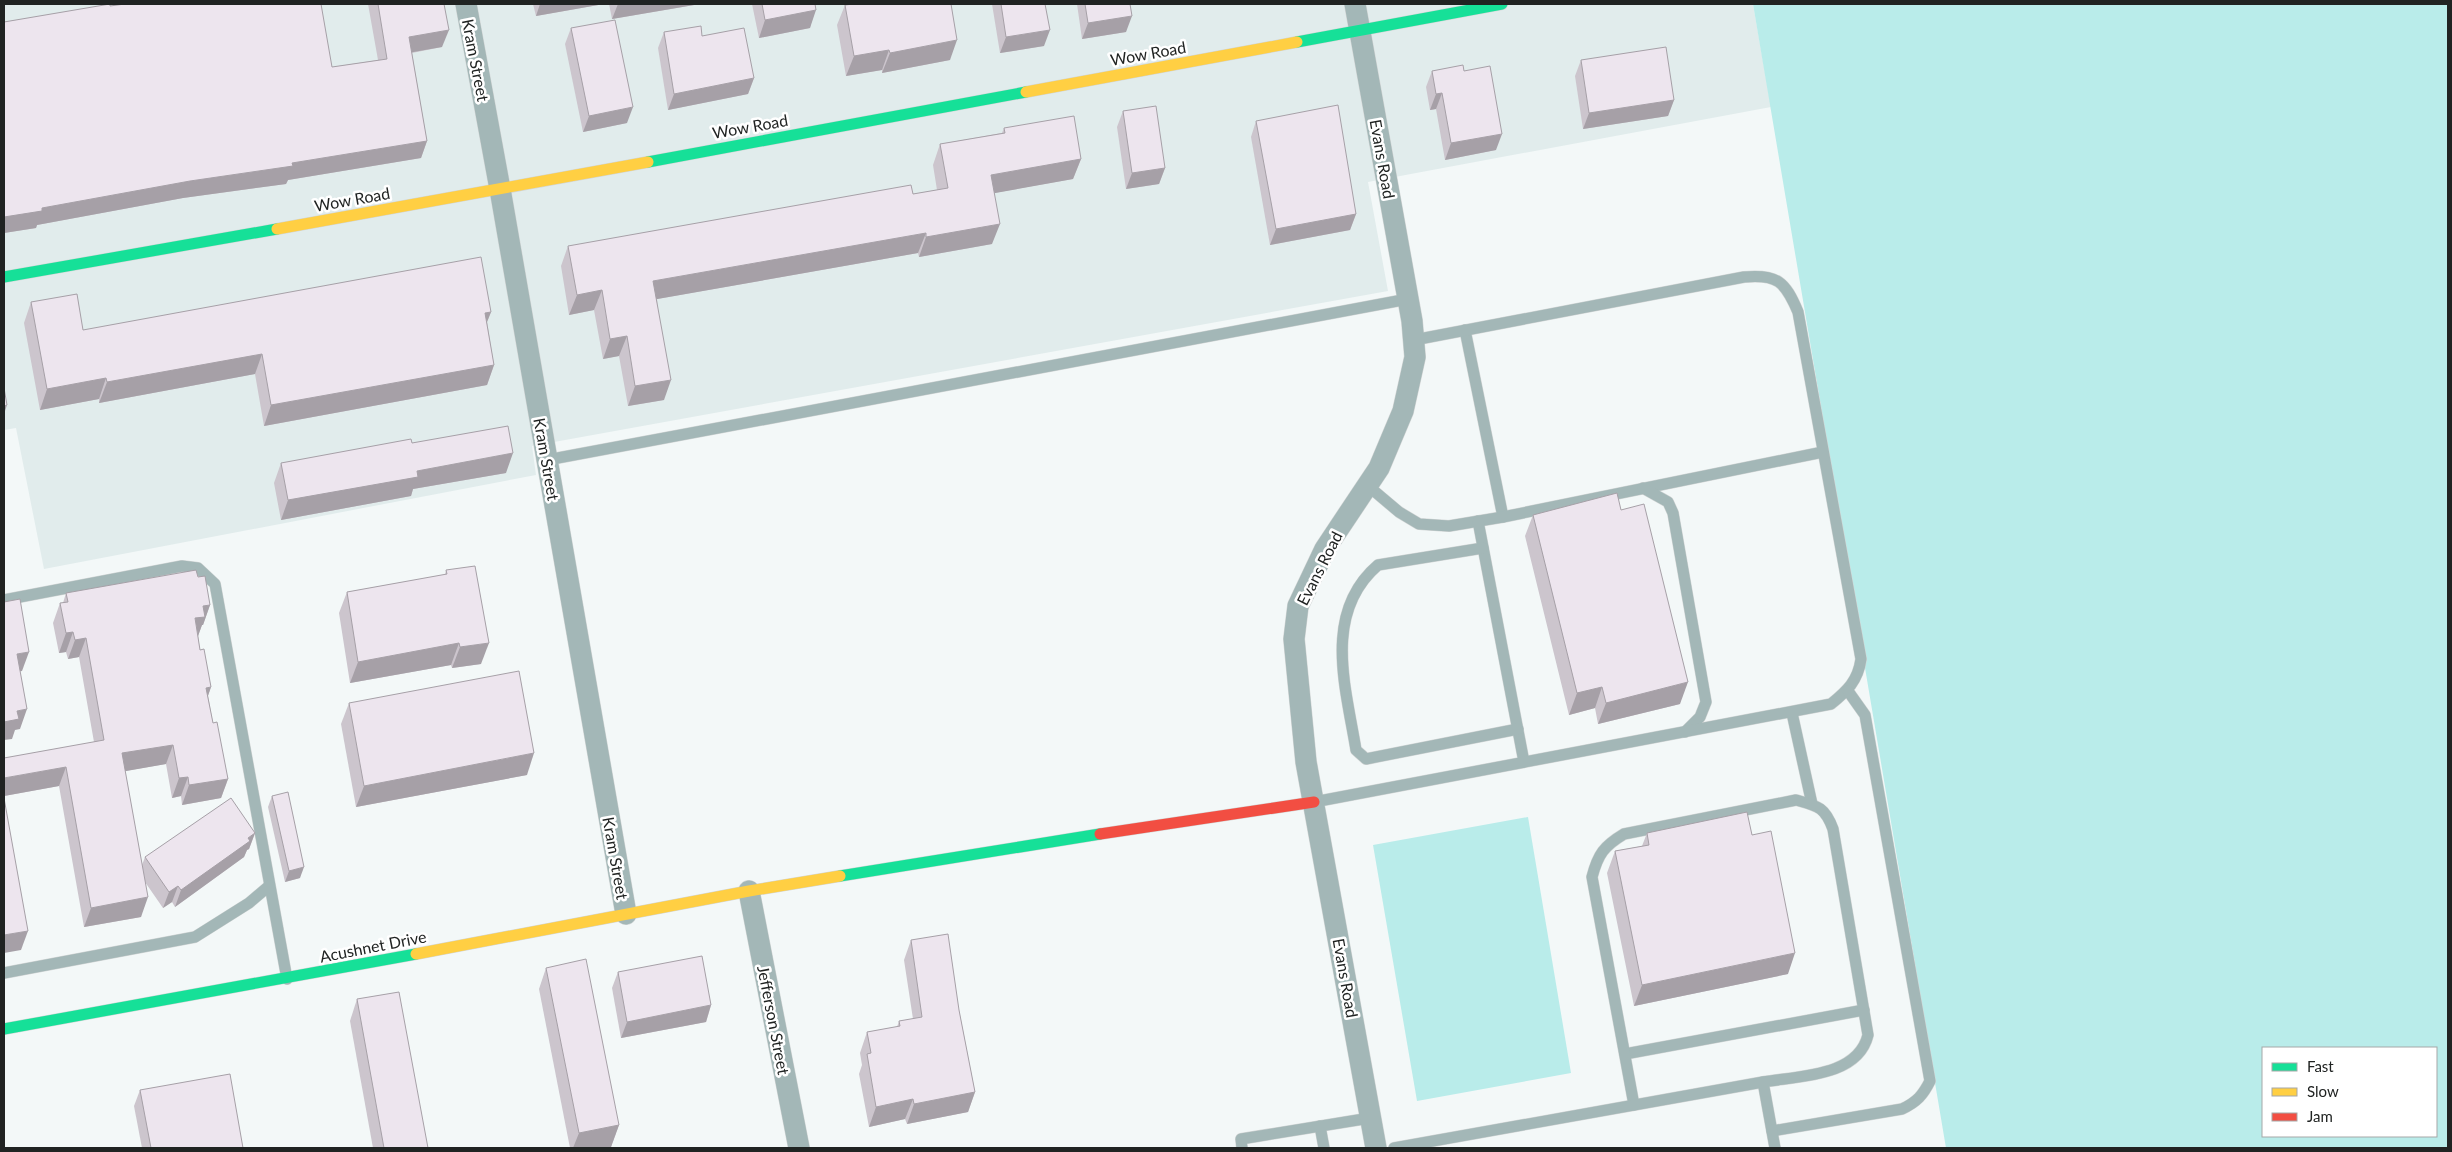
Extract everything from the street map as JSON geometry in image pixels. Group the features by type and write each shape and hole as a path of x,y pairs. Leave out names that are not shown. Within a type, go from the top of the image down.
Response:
{"street":[{"name":"Kram Street","path":"466,4 548,460 626,914"},
{"name":"Evans Road","path":"1355,4 1408,299 1415,357 1403,411 1378,468 1325,549 1298,606 1294,639 1306,762 1376,1148"},
{"name":"Wow Road","path":"4,277 500,189 1502,4"},
{"name":"Acushnet Drive","path":"4,1028 288,979 748,891 1314,802"},
{"name":"Jefferson Street","path":"748,891 799,1148"}],"lane":[{"path":"1314,802 1792,713 1831,704 1848,691 1859,673 1861,659 1798,312 1792,297 1781,282 1766,275 1744,277 1414,340"},
{"path":"548,460 1408,299"},
{"path":"1464,330 1503,517"},
{"path":"1367,485 1399,512 1420,524 1449,526 1503,517 1823,452"},
{"path":"1643,488 1668,502 1673,512 1706,702 1700,717 1684,732"},
{"path":"1478,521 1524,762"},
{"path":"1483,548 1378,565 1367,574 1352,599 1343,630 1341,654 1356,750 1366,759 1518,729"},
{"path":"4,600 182,566 198,568 210,577 215,584 269,886 288,979"},
{"path":"1772,1131 1902,1109 1913,1104 1923,1095 1930,1081 1865,714 1848,691"},
{"path":"1792,713 1812,804"},
{"path":"1394,1148 1763,1082 1840,1068 1854,1059 1865,1047 1868,1035 1834,828 1827,813 1812,804 1796,800 1624,834 1611,842 1598,856 1592,877 1634,1105"},
{"path":"4,973 195,937 249,903 269,886"},
{"path":"1625,1054 1864,1010"},
{"path":"1763,1082 1775,1148"},
{"path":"1242,1148 1241,1139 1370,1118"},
{"path":"1320,1126 1324,1148"}],"shaded area":[{"path":"4,4 1753,4 1771,107 1368,182 1388,291 532,446 536,475 44,569 16,428 4,430"},
{"path":"1753,4 2448,4 2448,1148 1946,1148"},
{"path":"1528,817 1571,1073 1417,1101 1373,845"}],"building":[{"path":"110,4 110,6 125,4 321,4 332,67 387,59 378,4 444,4 449,30 409,37 427,141 292,163 293,166 190,181 42,208 42,211 4,217 4,22"},
{"path":"762,4 815,4 816,10 765,20"},
{"path":"951,4 957,40 890,53 889,50 854,56 845,5"},
{"path":"1001,4 1045,4 1050,30 1006,37"},
{"path":"1085,4 1130,4 1132,16 1088,23"},
{"path":"615,20 633,107 589,116 571,28"},
{"path":"701,26 702,36 744,28 754,78 674,94 664,32"},
{"path":"1666,47 1674,100 1589,113 1581,60"},
{"path":"1463,65 1464,71 1490,66 1502,134 1451,143 1442,93 1436,94 1432,71"},
{"path":"1338,105 1356,214 1276,229 1256,121"},
{"path":"1156,106 1165,168 1132,173 1123,111"},
{"path":"1074,116 1081,159 991,175 1000,224 926,237 926,233 653,281 671,380 635,386 627,336 610,339 602,290 577,295 568,246 911,185 913,194 948,188 940,144 1005,133 1004,128"},
{"path":"481,257 491,312 485,313 494,365 271,405 262,354 107,382 106,378 47,389 31,302 77,294 83,330"},
{"path":"4,388 7,405 4,406"},
{"path":"508,426 513,453 417,471 418,477 288,500 281,463 411,439 412,443"},
{"path":"1617,493 1621,510 1644,504 1688,682 1606,703 1602,687 1577,693 1533,515"},
{"path":"475,566 489,643 460,647 459,643 358,662 347,592 447,574 446,570"},
{"path":"196,570 198,577 205,576 210,605 203,606 205,617 195,618 200,650 204,649 211,687 206,688 213,723 217,722 228,779 189,785 188,777 179,778 173,745 122,753 148,897 91,908 66,767 4,778 4,758 104,740 86,638 75,640 73,632 66,633 60,603 68,602 66,593"},
{"path":"20,599 29,652 17,654 27,709 17,711 19,719 4,722 4,602"},
{"path":"519,671 534,753 364,786 349,703"},
{"path":"288,792 304,867 289,871 272,796"},
{"path":"4,798 28,931 4,935"},
{"path":"231,798 255,833 248,838 250,841 181,890 178,886 169,892 145,857"},
{"path":"1747,812 1752,835 1771,831 1795,953 1642,985 1615,851 1649,845 1647,833"},
{"path":"948,934 959,1010 975,1092 914,1104 913,1099 876,1107 867,1054 871,1053 867,1032 900,1026 899,1021 922,1017 911,940"},
{"path":"702,956 711,1005 627,1022 618,972"},
{"path":"586,959 619,1125 579,1133 546,968"},
{"path":"399,992 428,1148 384,1148 357,999"},
{"path":"230,1074 243,1148 151,1148 140,1090"}],"traffic: fast":[{"path":"1297,42 1502,4"},
{"path":"648,162 1026,92"},
{"path":"4,277 277,229"},
{"path":"840,876 1100,834"},
{"path":"4,1029 416,954"}],"traffic: slow":[{"path":"1026,92 1297,42"},
{"path":"277,229 648,162"},
{"path":"416,954 749,891 840,876"}],"traffic: jam":[{"path":"1100,834 1314,802"}]}
